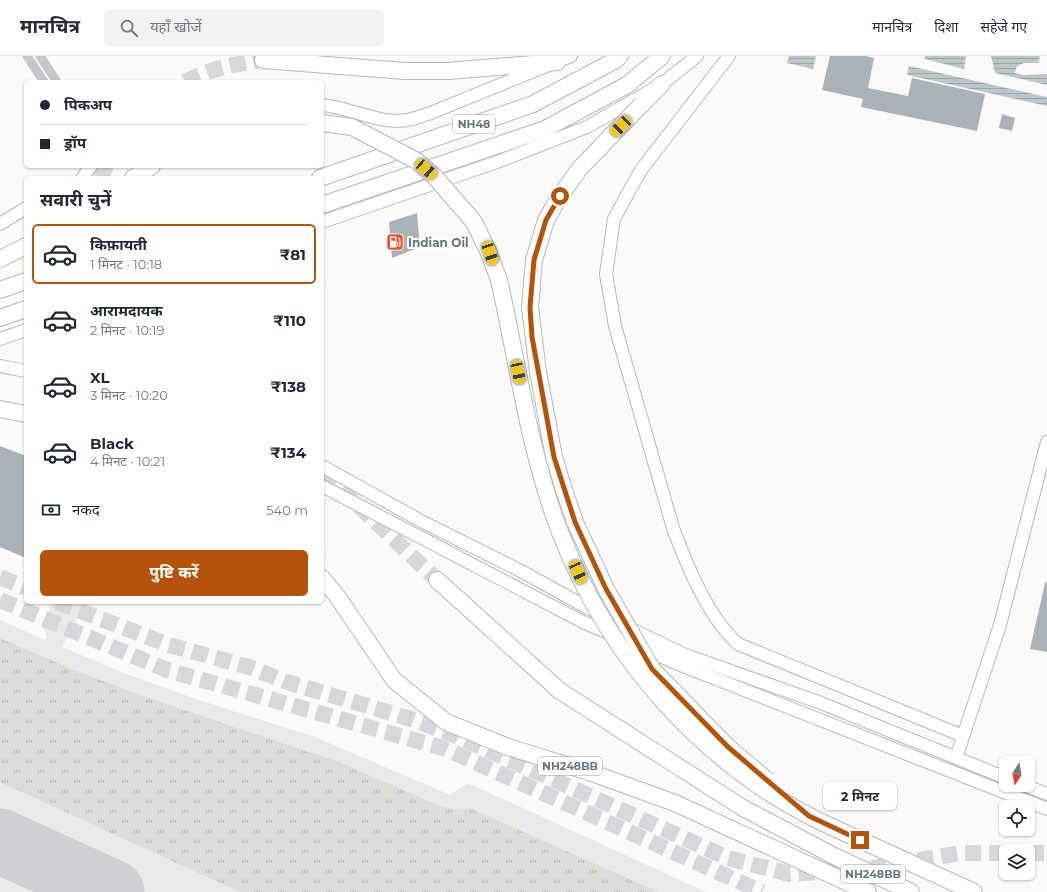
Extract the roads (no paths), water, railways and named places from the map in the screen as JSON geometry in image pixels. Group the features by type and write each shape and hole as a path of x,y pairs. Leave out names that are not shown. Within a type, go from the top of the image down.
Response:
{"highway":[{"name":"NH48","path":"324,177 533,104 614,61 620,56"},
{"name":"NH48","path":"324,204 545,130 627,85 662,56"},
{"path":"263,60 405,71 448,71 564,59"},
{"path":"662,84 580,168 560,196 546,220 536,254 530,307 532,337 554,457 575,522 606,589 652,669 728,747 809,816"},
{"path":"324,123 352,127 418,161 435,177 474,222 490,253 499,280 537,458 560,532 590,599 639,675 700,740 763,790 809,816 974,892"},
{"path":"136,176 149,168"},
{"path":"0,259 24,247"},
{"path":"0,290 24,282"},
{"path":"0,318 24,310"},
{"path":"0,409 24,414"},
{"name":"NH248BB","path":"324,580 337,596 394,680 446,722 508,747 592,773 675,803 868,892"},
{"name":"NH248BB","path":"437,580 560,691 743,808 834,856 911,892"}],"main road":[{"path":"324,221 497,162 587,127 662,84 697,56"},
{"path":"729,56 642,170 628,193 614,219 606,274 615,326 673,528 683,553 705,597 726,633 738,644 963,736"},
{"path":"324,105 339,106 385,120 407,120 428,114 564,59"},
{"path":"0,224 24,209"},
{"path":"0,339 24,331"},
{"path":"0,366 24,371"},
{"path":"956,758 1002,617 1047,442"},
{"path":"324,467 423,522 521,571 588,608 683,654 821,703 999,775"},
{"path":"324,487 583,622 678,664 1047,809"},
{"path":"1035,789 1047,794"}],"street":[{"path":"27,56 43,80"},
{"path":"40,56 56,80"}],"tunnel":[{"path":"189,80 223,67 263,60"},
{"path":"102,176 105,168"},
{"path":"324,476 341,489 437,580"},
{"path":"0,577 24,587"},
{"path":"0,600 167,670 446,749 762,892"},
{"path":"62,604 169,645 249,667 287,682 408,718 452,734 728,858 789,874 873,868 961,853 999,853"},
{"path":"1035,853 1047,853"}],"place":[{"name":"Indian Oil","path":"395,242"}]}
